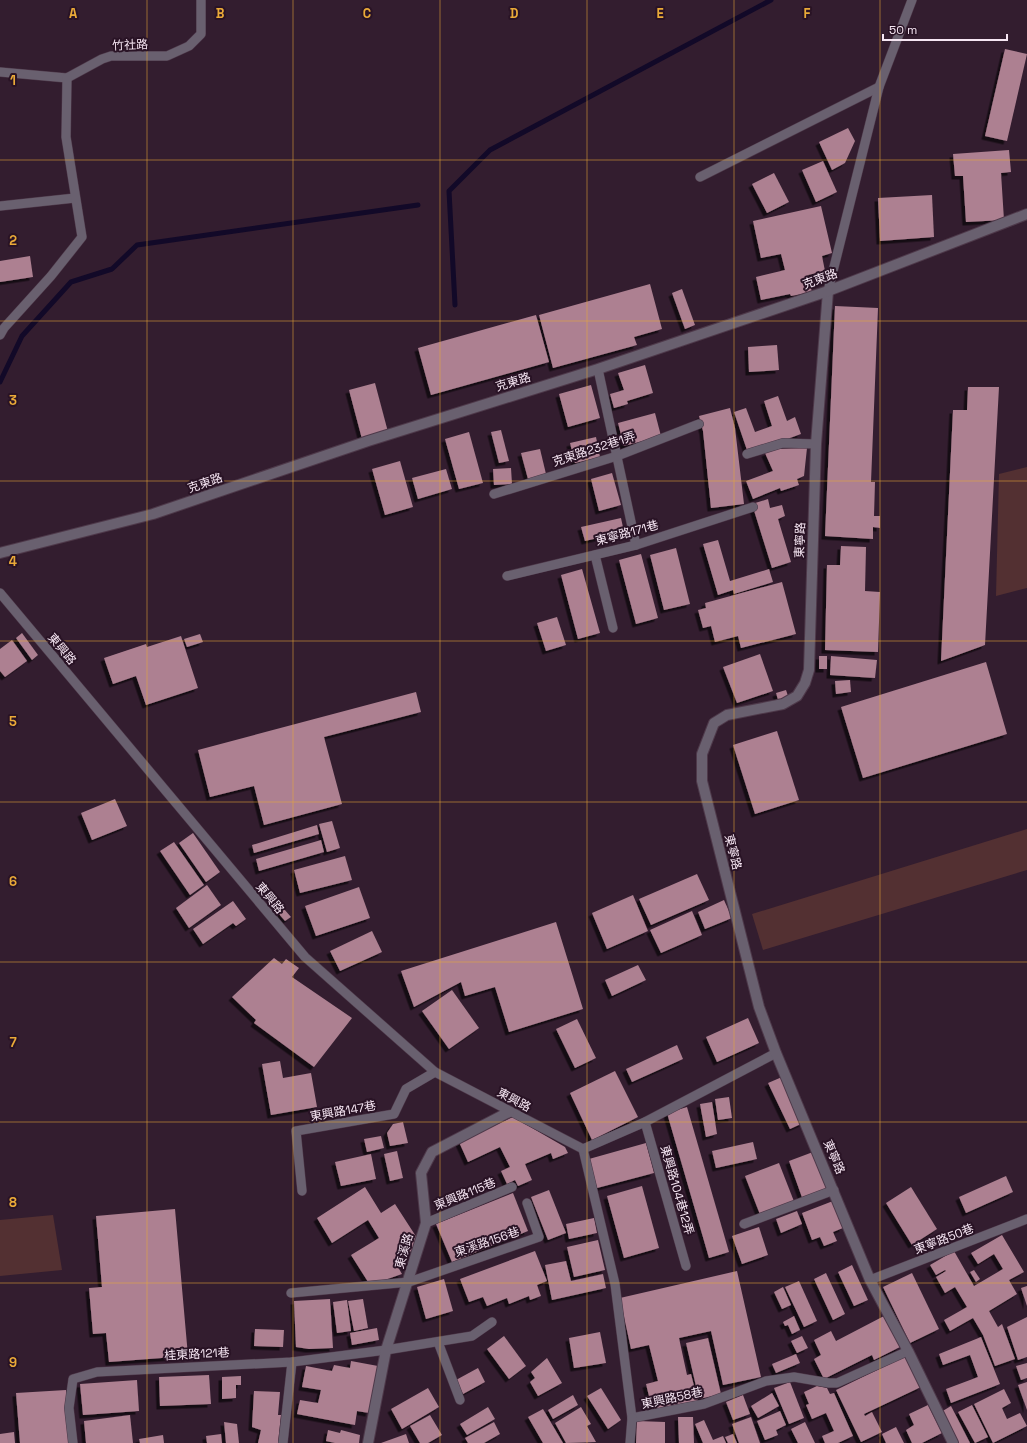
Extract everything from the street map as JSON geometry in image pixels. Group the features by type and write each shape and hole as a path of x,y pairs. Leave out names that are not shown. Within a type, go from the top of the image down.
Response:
{"street":[{"name":"克東路","path":"0,553 153,514 368,441 598,369 828,291 1027,214"},
{"name":"東寧路","path":"828,291 816,444 809,670 805,683 797,696 783,704 720,718 714,723 702,754 702,781 759,1007 776,1053 870,1280 908,1351 954,1443"},
{"name":"東溪路","path":"368,1443 386,1350 409,1282 426,1223 421,1173 432,1152 509,1112"}],"lane":[{"name":"竹社路","path":"67,78 102,59 111,56 167,56 189,46 201,34 201,0"},
{"path":"828,291 879,87 912,0"},
{"path":"0,72 67,78 66,137 82,237 51,276 4,328 0,335"},
{"path":"700,177 879,87"},
{"path":"0,206 75,198"},
{"path":"598,369 636,545"},
{"name":"克東路232巷1弄","path":"494,494 617,456 699,424"},
{"path":"747,454 783,443 816,444"},
{"name":"東寧路171巷","path":"507,576 636,545 752,507"},
{"path":"595,555 613,628"},
{"name":"東興路","path":"0,593 304,957 375,1021 435,1072 509,1112 583,1149"},
{"path":"583,1149 645,1122 776,1053"},
{"name":"東興路147巷","path":"302,1191 296,1131 394,1114 406,1090 435,1072"},
{"name":"東興路104巷12弄","path":"645,1122 686,1266"},
{"name":"東興路58巷","path":"583,1149 615,1284 632,1418 704,1404 766,1381 794,1377 837,1383 908,1351"},
{"name":"東興路115巷","path":"426,1223 512,1187"},
{"path":"744,1224 834,1190"},
{"name":"東溪路156巷","path":"409,1282 539,1237 527,1203"},
{"name":"東寧路50巷","path":"870,1280 1027,1220"},
{"path":"291,1293 409,1282"},
{"name":"桂東路121巷","path":"72,1443 69,1408 73,1379 97,1372 292,1362 386,1350 472,1336 492,1322"},
{"path":"438,1342 460,1400"},
{"path":"283,1443 292,1362"},
{"path":"630,1443 632,1418"}],"shaded area":[{"path":"1027,467 1027,588 996,596 999,474"},
{"path":"1027,829 1027,870 763,950 752,914"},
{"path":"53,1215 62,1270 0,1276 0,1220"}],"building":[{"path":"1005,49 1027,54 1007,141 985,136"},
{"path":"848,128 855,141 845,163 832,170 819,142"},
{"path":"1009,150 1011,172 1001,173 1004,220 966,222 963,176 955,176 953,154"},
{"path":"823,161 837,192 816,202 802,170"},
{"path":"774,173 789,202 767,213 752,184"},
{"path":"932,195 934,237 880,241 878,198"},
{"path":"821,206 832,253 822,256 825,271 808,275 812,292 791,296 790,294 761,300 756,277 785,270 781,254 761,258 753,221"},
{"path":"30,256 33,277 0,282 0,261"},
{"path":"650,284 662,329 634,337 637,345 553,368 539,315"},
{"path":"682,289 695,325 685,329 672,293"},
{"path":"835,306 878,308 871,482 875,482 874,516 880,516 880,528 873,527 873,539 825,536"},
{"path":"536,315 549,362 431,395 418,348"},
{"path":"777,345 779,370 749,372 748,347"},
{"path":"645,365 653,393 627,401 628,404 614,408 610,394 624,390 618,373"},
{"path":"375,383 388,432 362,439 349,390"},
{"path":"591,385 600,418 568,427 559,394"},
{"path":"968,387 999,387 985,645 941,661 953,410 967,410"},
{"path":"778,396 787,421 795,417 801,434 748,453 734,412 746,408 755,432 772,426 764,401"},
{"path":"730,408 735,428 744,504 711,508 703,431 699,416"},
{"path":"655,413 661,436 624,446 618,423"},
{"path":"501,430 509,461 499,463 491,432"},
{"path":"469,432 483,483 459,489 445,439"},
{"path":"596,437 600,457 575,463 570,443"},
{"path":"807,448 804,476 797,479 799,485 781,491 780,488 753,499 746,481 773,471 765,453 776,449"},
{"path":"540,449 546,474 528,479 521,453"},
{"path":"400,461 413,507 385,515 372,469"},
{"path":"511,468 512,484 494,485 493,469"},
{"path":"446,469 452,489 418,499 412,478"},
{"path":"612,473 621,505 599,511 591,479"},
{"path":"768,499 770,508 782,505 785,516 778,519 791,562 772,568 752,504"},
{"path":"621,518 624,532 585,541 581,527"},
{"path":"718,540 730,581 769,569 773,582 734,594 733,590 718,595 703,544"},
{"path":"841,546 866,547 865,591 880,592 878,652 825,650 827,565 840,565"},
{"path":"676,548 690,604 664,610 650,555"},
{"path":"641,554 658,618 636,624 619,560"},
{"path":"582,569 600,633 578,639 561,575"},
{"path":"782,582 796,634 741,648 738,636 715,642 711,626 703,628 698,610 706,608 705,603"},
{"path":"557,617 566,645 546,651 537,623"},
{"path":"22,633 38,655 32,660 16,638"},
{"path":"200,634 203,642 187,647 184,639"},
{"path":"181,636 198,688 146,705 136,676 113,684 104,658 146,644 147,647"},
{"path":"12,640 27,661 5,677 0,671 0,649"},
{"path":"760,654 773,691 737,703 723,667"},
{"path":"819,656 827,656 827,669 819,669"},
{"path":"831,656 877,660 875,678 830,675"},
{"path":"986,662 1007,734 863,778 841,707"},
{"path":"850,680 851,692 836,694 835,681"},
{"path":"786,690 789,699 779,703 776,693"},
{"path":"416,692 421,712 324,737 342,804 264,825 254,786 210,797 198,750"},
{"path":"777,731 799,800 755,814 733,745"},
{"path":"115,799 127,826 92,840 81,813"},
{"path":"332,821 340,848 327,852 319,824"},
{"path":"317,825 319,834 254,853 252,845"},
{"path":"193,833 220,872 206,882 179,843"},
{"path":"321,840 324,852 259,871 256,859"},
{"path":"174,842 204,885 190,895 160,851"},
{"path":"345,856 352,880 300,893 294,870"},
{"path":"697,874 709,900 651,925 639,899"},
{"path":"207,885 221,905 189,928 176,908"},
{"path":"359,887 370,918 316,936 305,906"},
{"path":"633,895 648,931 607,949 592,913"},
{"path":"724,900 732,918 705,929 698,912"},
{"path":"233,901 246,919 236,926 233,923 203,944 193,929"},
{"path":"284,909 291,917 285,921 279,914"},
{"path":"692,911 702,935 661,953 650,930"},
{"path":"556,922 583,1009 509,1032 495,987 465,996 461,982 414,1007 401,971"},
{"path":"372,931 382,952 340,971 330,951"},
{"path":"274,958 282,964 286,959 299,968 292,977 352,1018 314,1067 254,1023 256,1020 232,997"},
{"path":"638,965 646,980 612,996 605,980"},
{"path":"452,990 479,1028 449,1049 422,1011"},
{"path":"748,1018 759,1043 717,1062 706,1037"},
{"path":"577,1019 596,1058 575,1068 556,1029"},
{"path":"677,1045 683,1059 632,1082 626,1069"},
{"path":"280,1061 283,1078 311,1073 317,1107 271,1115 262,1064"},
{"path":"615,1071 638,1117 592,1140 570,1093"},
{"path":"782,1077 803,1123 790,1129 768,1083"},
{"path":"729,1097 732,1118 718,1120 715,1099"},
{"path":"712,1102 717,1134 706,1137 700,1104"},
{"path":"687,1107 729,1252 709,1258 667,1113"},
{"path":"513,1117 565,1147 568,1153 553,1159 551,1153 525,1164 532,1180 518,1186 515,1180 507,1184 501,1171 510,1167 500,1147 468,1162 459,1142"},
{"path":"403,1122 408,1143 390,1146 387,1133 393,1124"},
{"path":"381,1136 384,1148 367,1152 364,1139"},
{"path":"753,1142 757,1159 716,1168 712,1151"},
{"path":"646,1143 654,1173 597,1188 589,1159"},
{"path":"397,1151 403,1178 390,1181 384,1154"},
{"path":"813,1152 829,1193 804,1203 789,1161"},
{"path":"371,1154 376,1179 341,1186 335,1162"},
{"path":"779,1163 795,1204 761,1217 745,1176"},
{"path":"1006,1176 1013,1192 966,1213 959,1197"},
{"path":"642,1186 659,1248 624,1258 607,1196"},
{"path":"365,1187 381,1213 395,1204 417,1238 414,1249 395,1262 402,1274 370,1285 351,1255 379,1238 368,1220 332,1243 317,1218"},
{"path":"911,1187 937,1229 912,1245 886,1203"},
{"path":"549,1190 566,1233 548,1240 531,1197"},
{"path":"513,1193 528,1231 452,1262 436,1224"},
{"path":"833,1201 843,1228 833,1232 837,1241 824,1246 820,1237 812,1240 802,1213"},
{"path":"175,1209 188,1356 109,1362 106,1333 93,1334 89,1288 102,1287 96,1216"},
{"path":"797,1211 802,1224 781,1233 776,1219"},
{"path":"594,1218 597,1233 569,1239 566,1224"},
{"path":"759,1227 768,1255 742,1264 732,1236"},
{"path":"1002,1235 1024,1272 1009,1280 1017,1294 989,1311 998,1327 1002,1324 1015,1359 995,1366 983,1335 973,1318 950,1331 944,1320 967,1307 955,1287 945,1293 936,1277 946,1271 945,1270 936,1275 930,1265 954,1251 974,1286 1003,1269 994,1254 978,1264 971,1253"},
{"path":"598,1240 605,1270 574,1277 567,1247"},
{"path":"535,1251 547,1281 537,1285 541,1296 530,1300 529,1296 509,1304 507,1298 487,1306 483,1297 469,1302 460,1279"},
{"path":"566,1261 571,1281 603,1274 606,1288 552,1300 545,1265"},
{"path":"852,1265 868,1300 854,1306 838,1272"},
{"path":"974,1270 980,1279 976,1282 970,1272"},
{"path":"737,1271 761,1377 723,1385 711,1331 679,1338 687,1375 691,1374 698,1402 653,1412 646,1384 658,1381 649,1345 631,1349 620,1298"},
{"path":"826,1273 845,1314 833,1320 814,1279"},
{"path":"912,1273 939,1329 910,1343 883,1287"},
{"path":"444,1279 453,1311 426,1319 417,1287"},
{"path":"799,1281 817,1321 804,1327 785,1287"},
{"path":"1027,1286 1027,1306 1021,1288"},
{"path":"783,1287 791,1305 782,1309 774,1292"},
{"path":"330,1299 333,1348 309,1349 296,1347 294,1301"},
{"path":"363,1299 368,1328 354,1331 348,1301"},
{"path":"347,1300 351,1331 337,1333 333,1302"},
{"path":"794,1316 800,1330 792,1334 788,1325 785,1326 783,1322"},
{"path":"884,1316 900,1347 874,1360 872,1355 824,1379 814,1359 821,1355 814,1340 831,1331 836,1341"},
{"path":"1027,1317 1027,1357 1018,1360 1007,1327"},
{"path":"377,1328 379,1340 352,1345 350,1333"},
{"path":"255,1329 284,1330 283,1347 254,1346"},
{"path":"600,1332 606,1363 574,1368 569,1338"},
{"path":"504,1336 526,1366 509,1379 487,1349"},
{"path":"802,1336 808,1348 797,1353 791,1341"},
{"path":"981,1337 1000,1384 951,1403 946,1389 978,1377 970,1355 943,1365 939,1354"},
{"path":"708,1338 721,1394 699,1399 686,1343"},
{"path":"796,1354 800,1363 776,1373 772,1364"},
{"path":"906,1356 921,1387 864,1414 865,1416 872,1412 882,1432 861,1442 836,1390"},
{"path":"547,1358 562,1383 538,1396 530,1382 535,1378 531,1372"},
{"path":"351,1361 378,1366 369,1413 357,1411 355,1425 297,1414 300,1400 318,1403 321,1390 302,1387 306,1366 332,1371 334,1365 350,1368"},
{"path":"1027,1363 1027,1378 1021,1380 1016,1366"},
{"path":"478,1368 485,1382 463,1394 456,1380"},
{"path":"209,1375 211,1404 160,1406 159,1377"},
{"path":"241,1376 241,1385 236,1385 236,1398 222,1399 222,1377"},
{"path":"137,1380 139,1411 83,1415 80,1384"},
{"path":"790,1382 804,1418 789,1424 774,1388"},
{"path":"1027,1382 1027,1410 1018,1385"},
{"path":"817,1386 827,1388 830,1394 834,1393 853,1436 838,1443 825,1443 822,1436 834,1431 826,1413 812,1419 806,1405 809,1404 804,1392"},
{"path":"428,1388 439,1407 402,1429 391,1409"},
{"path":"601,1388 621,1420 608,1429 587,1396"},
{"path":"1004,1389 1011,1403 1002,1408 1007,1419 1020,1413 1027,1426 993,1443 974,1404"},
{"path":"66,1390 70,1443 20,1443 16,1393"},
{"path":"254,1391 280,1392 278,1415 281,1415 278,1443 258,1443 261,1430 252,1427"},
{"path":"772,1393 779,1406 758,1418 751,1406"},
{"path":"573,1395 578,1405 553,1419 548,1410"},
{"path":"743,1395 750,1414 733,1420 726,1402"},
{"path":"928,1405 942,1433 922,1443 912,1443 906,1430 914,1425 909,1414"},
{"path":"972,1405 988,1437 975,1443 958,1412"},
{"path":"951,1406 970,1443 956,1443 941,1412"},
{"path":"488,1407 495,1419 467,1435 460,1424"},
{"path":"581,1407 591,1424 587,1426 596,1442 566,1443 555,1423"},
{"path":"543,1409 563,1443 543,1443 528,1417"},
{"path":"780,1411 786,1425 776,1430 778,1435 765,1440 757,1421"},
{"path":"130,1415 133,1443 86,1443 84,1421"},
{"path":"430,1415 442,1435 428,1443 420,1443 410,1426"},
{"path":"678,1417 693,1417 694,1443 679,1443"},
{"path":"751,1417 760,1443 739,1443 732,1424"},
{"path":"704,1420 713,1440 723,1436 726,1443 703,1443 695,1424"},
{"path":"637,1421 665,1422 665,1443 636,1443"},
{"path":"224,1422 237,1424 239,1443 226,1443"},
{"path":"494,1422 500,1434 484,1443 468,1443 465,1438"},
{"path":"805,1422 815,1443 798,1443 791,1429"},
{"path":"896,1427 904,1443 886,1443 882,1434"},
{"path":"328,1430 340,1433 341,1430 360,1435 359,1443 335,1443 326,1441"},
{"path":"14,1432 15,1443 0,1443 0,1434"},
{"path":"221,1434 222,1443 207,1443 206,1436"},
{"path":"406,1434 409,1443 381,1443"},
{"path":"733,1434 737,1443 728,1443 725,1437"},
{"path":"163,1435 164,1443 140,1443 139,1439"}],"waterway":[{"path":"455,305 449,191 490,150 771,0"},
{"path":"0,382 22,336 71,282 112,269 137,245 418,205"}]}
